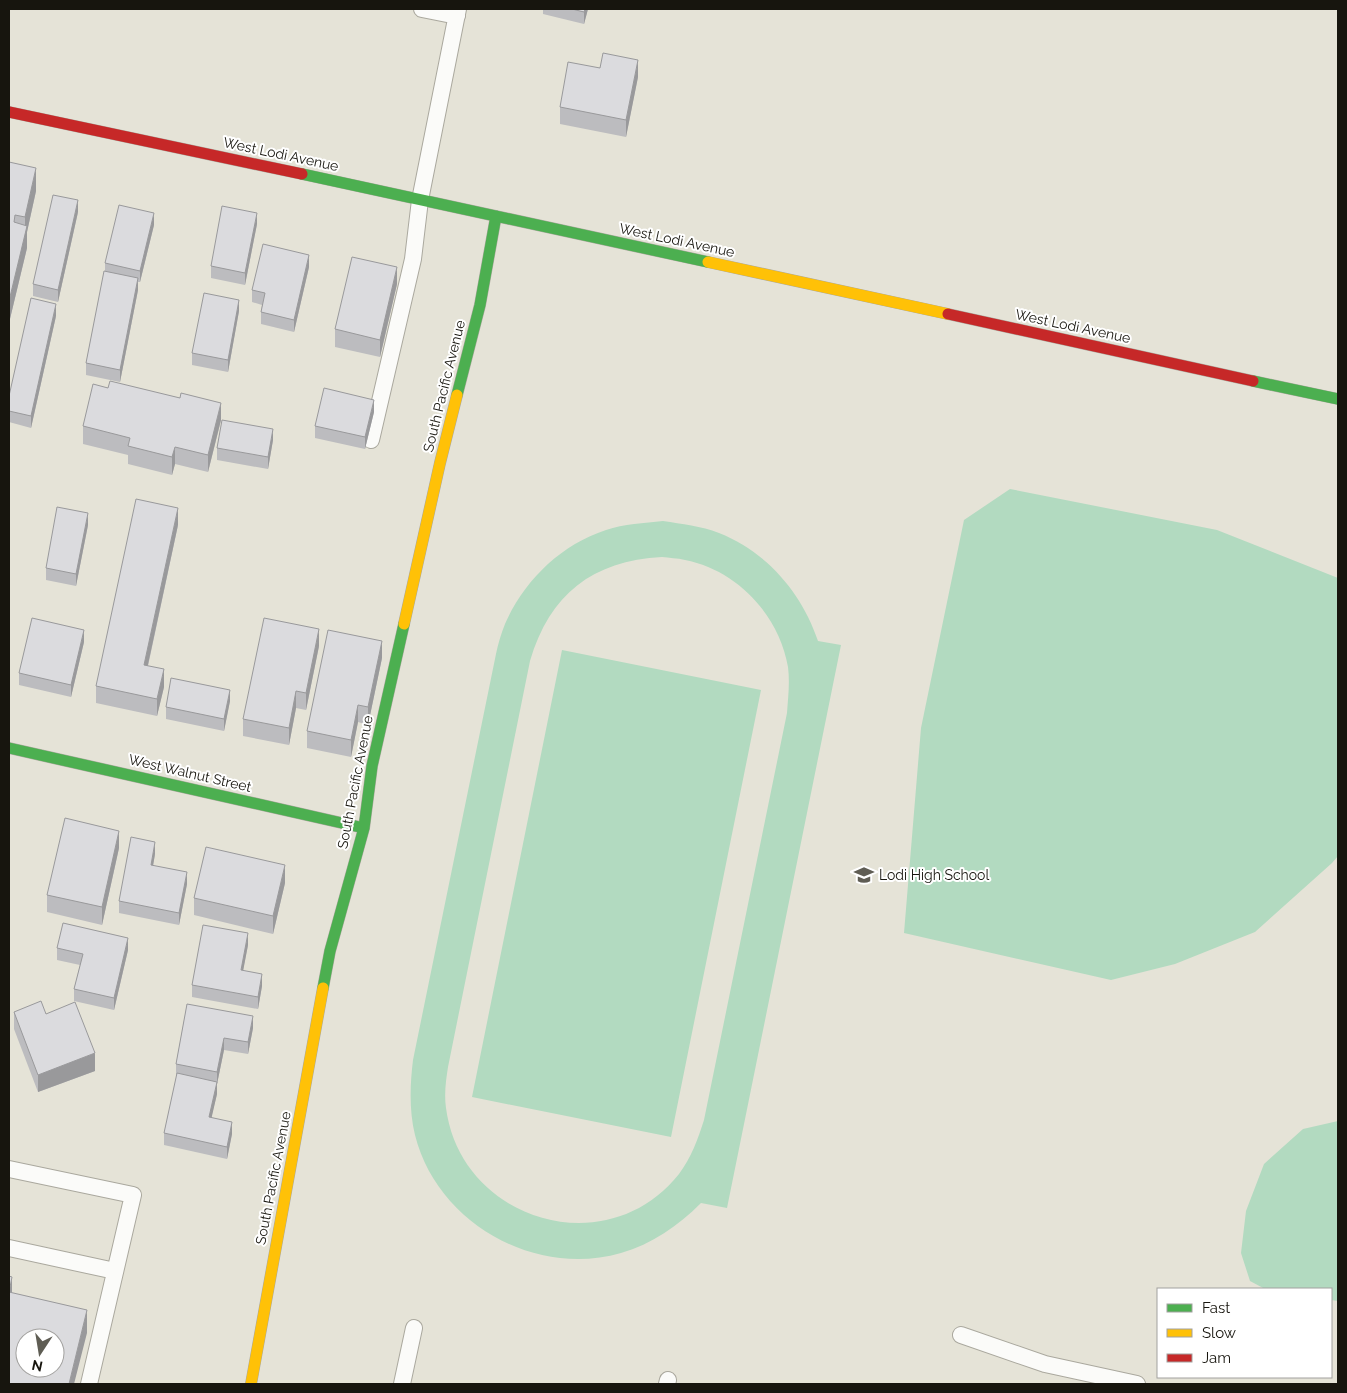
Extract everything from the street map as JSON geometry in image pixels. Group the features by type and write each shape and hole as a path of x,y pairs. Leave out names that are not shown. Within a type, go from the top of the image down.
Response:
{"street":[{"name":"West Lodi Avenue","path":"9,112 114,133 1338,399"},
{"name":"South Pacific Avenue","path":"251,1384 330,951 364,828 372,766 440,463 480,305 496,216"},
{"name":"West Walnut Street","path":"9,748 364,828"}],"lane":[{"path":"371,440 413,259 420,200 457,12 422,9"},
{"path":"9,1169 133,1195 89,1384"},
{"path":"9,1248 115,1271"},
{"path":"402,1384 414,1328"},
{"path":"961,1335 1045,1364 1137,1384"}],"green space":[{"path":"1010,489 1217,530 1338,578 1338,856 1255,932 1175,964 1111,980 904,933 921,728 964,520"},
{"path":"663,521 719,533 752,551 780,576 792,591 803,607 818,641 841,645 727,1208 701,1203 664,1233 643,1245 621,1253 588,1259 556,1257 524,1250 494,1236 467,1218 444,1194 427,1166 415,1135 411,1098 413,1060 496,654 505,624 522,593 533,579 545,566 573,545 613,528","holes":["662,557 682,559 704,565 722,574 753,598 765,613 783,648 788,667 787,713 704,1120 697,1141 679,1174 649,1202 614,1218 578,1223 541,1217 507,1203 479,1179 457,1147 446,1108 446,1082 530,661 539,637 549,617 577,585 595,574 615,566 637,560"]},
{"path":"562,650 761,690 671,1137 472,1097"},
{"path":"1338,1121 1338,1301 1332,1300 1332,1288 1263,1288 1250,1281 1241,1253 1246,1211 1264,1164 1303,1129"}],"building":[{"path":"572,9 585,9 584,12"},
{"path":"603,53 638,60 626,120 560,107 568,62 600,68"},
{"path":"9,162 36,168 25,217 15,215 14,222 27,226 9,301"},
{"path":"53,195 78,200 58,290 33,284"},
{"path":"119,205 154,213 140,271 105,263"},
{"path":"222,206 257,213 245,273 211,266"},
{"path":"263,244 309,255 294,320 261,312 265,293 252,290"},
{"path":"352,257 397,267 380,340 335,329"},
{"path":"104,271 138,278 120,370 86,363"},
{"path":"204,293 239,300 228,360 192,353"},
{"path":"31,298 56,304 31,416 9,411 9,396"},
{"path":"110,381 180,398 181,393 221,403 208,455 175,447 172,457 128,446 130,438 83,426 93,384 108,388"},
{"path":"324,388 374,400 365,437 315,426"},
{"path":"222,420 273,429 268,457 217,448"},
{"path":"136,499 178,508 144,665 164,669 157,699 96,686"},
{"path":"57,507 88,513 76,574 46,568"},
{"path":"32,618 84,630 71,685 19,673"},
{"path":"264,618 319,629 306,693 296,691 289,728 243,719"},
{"path":"328,630 382,641 368,707 358,705 351,740 307,731"},
{"path":"171,678 230,690 224,719 166,707"},
{"path":"65,818 119,831 102,907 47,895"},
{"path":"131,837 155,842 151,865 187,872 179,913 119,901"},
{"path":"206,847 285,865 273,916 194,898"},
{"path":"63,923 128,938 114,998 74,989 83,954 57,948"},
{"path":"203,925 248,933 241,970 262,974 258,997 192,985"},
{"path":"41,1001 46,1014 75,1002 95,1053 38,1075 14,1012"},
{"path":"187,1004 253,1016 248,1042 224,1038 217,1072 176,1064"},
{"path":"177,1073 217,1082 209,1117 232,1122 227,1147 164,1133"},
{"path":"9,1276 12,1277 9,1292"},
{"path":"9,1292 87,1310 69,1384 9,1384"}],"traffic: fast":[{"path":"302,174 708,262"},
{"path":"457,395 480,305 496,216"},
{"path":"1253,381 1338,399"},
{"path":"323,988 330,951 364,828 372,766 404,624"},
{"path":"9,748 364,828"}],"traffic: slow":[{"path":"708,262 948,314"},
{"path":"404,624 457,395"},
{"path":"251,1384 323,988"}],"traffic: jam":[{"path":"9,112 302,174"},
{"path":"948,314 1253,381"}],"place":[{"name":"Lodi High School","path":"864,875"}]}
